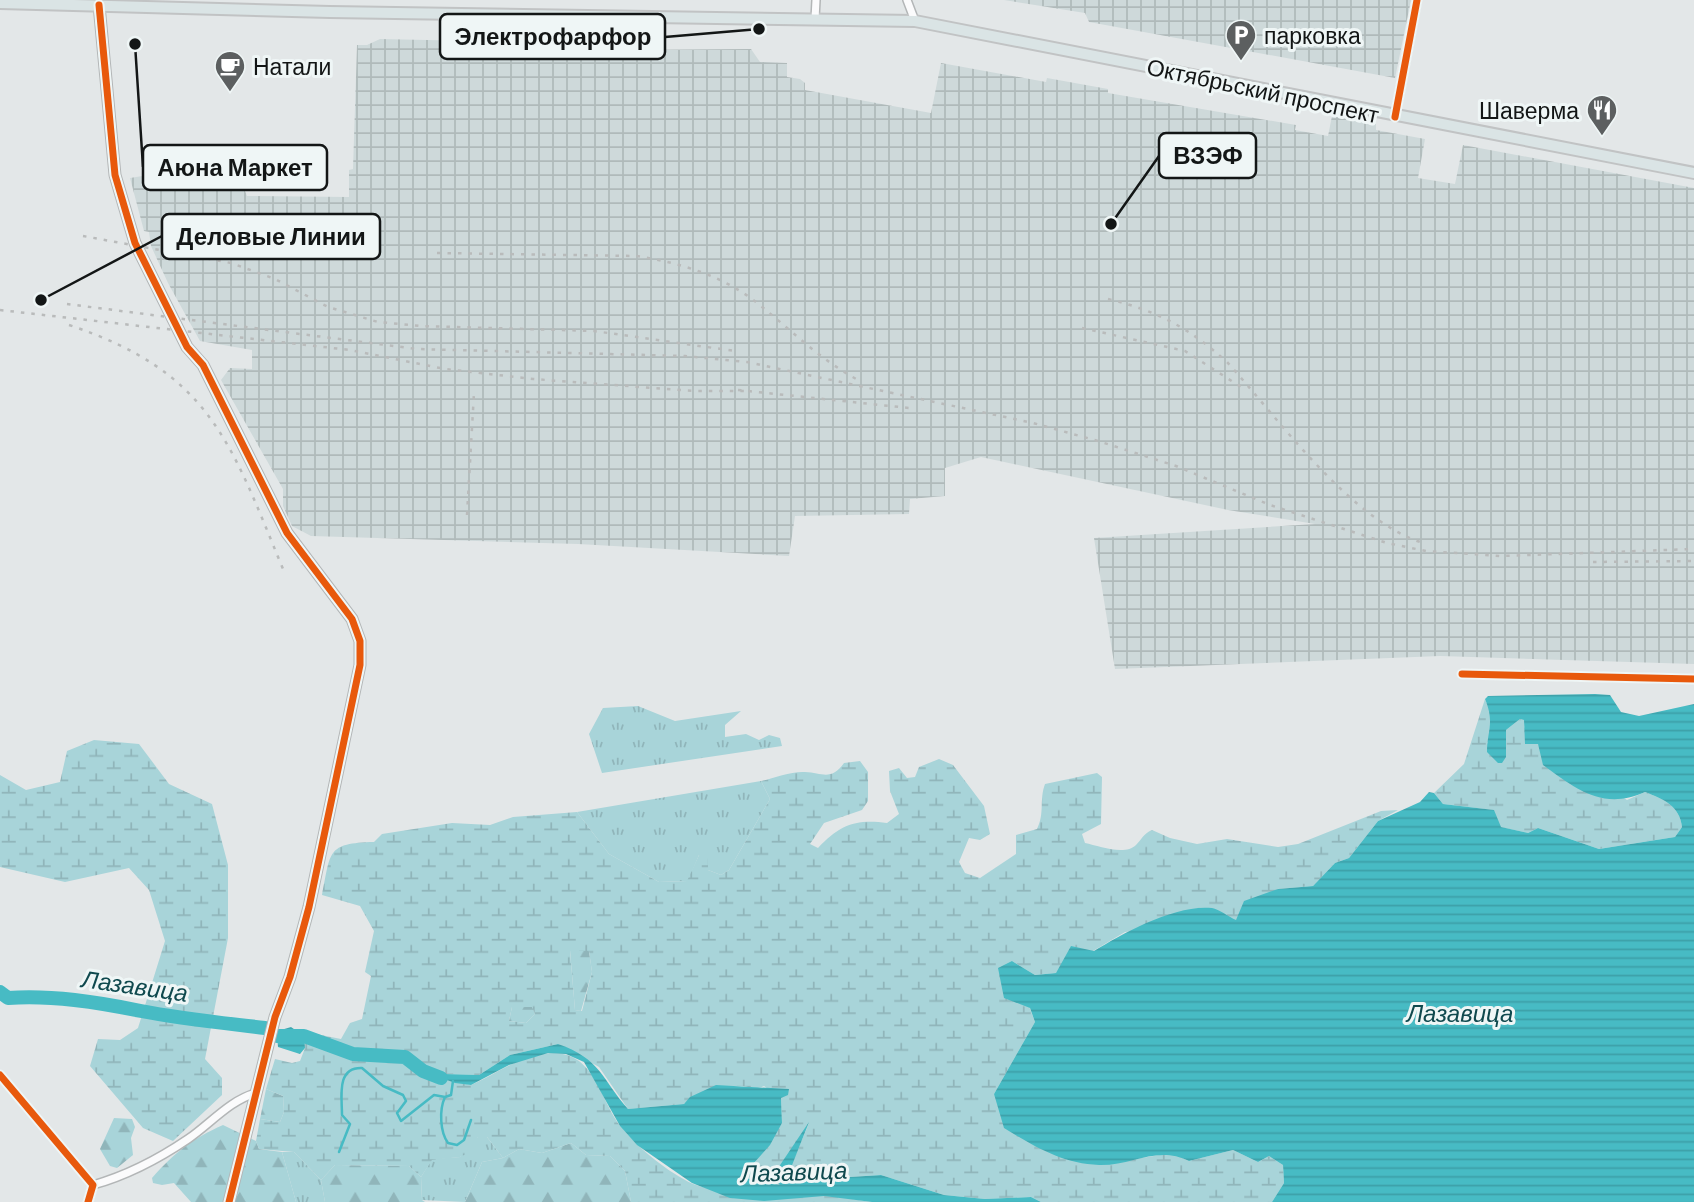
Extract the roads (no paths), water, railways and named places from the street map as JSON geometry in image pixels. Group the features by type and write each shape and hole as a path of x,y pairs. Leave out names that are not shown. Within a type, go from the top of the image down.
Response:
{"main road":[{"name":"Октябрьский проспект","path":"0,3 343,13 915,21 951,26 1395,117 1694,173"}],"street":[{"path":"815,19 817,0"},
{"path":"907,0 915,21"},
{"path":"1395,117 1417,0"},
{"path":"99,5 115,175 135,243 187,347 203,365 266,485 287,533 336,594 352,619 360,641 360,665 309,907 290,977 275,1017 229,1202"},
{"path":"1462,674 1694,680"},
{"path":"0,1075 93,1185"},
{"path":"93,1185 111,1180 187,1140 243,1097 256,1093"},
{"path":"88,1202 93,1185"}],"water":[{"name":"Лазавица","path":"1610,695 1621,712 1639,716 1694,704 1694,1202 1272,1202 1284,1183 1283,1165 1269,1156 1258,1162 1233,1150 1189,1161 1155,1155 1111,1164 1086,1164 1049,1153 1004,1128 994,1094 1035,1022 1030,1008 1004,998 998,968 1012,961 1035,975 1056,973 1071,946 1094,951 1150,921 1182,910 1212,908 1236,920 1244,901 1278,889 1313,886 1335,863 1349,858 1378,821 1420,802 1429,792 1434,793 1443,804 1494,810 1501,827 1528,833 1538,828 1599,849 1675,837 1682,827 1681,820 1674,809 1664,801 1645,792 1616,799 1591,795 1543,765 1538,744 1525,744 1524,720 1520,719 1506,730 1506,757 1502,763 1498,763 1487,752 1490,721 1485,699 1488,696"},
{"path":"291,1027 304,1036 305,1048 300,1054 278,1047 277,1036 281,1030"},
{"name":"Лазавица","path":"558,1044 592,1063 628,1109 684,1104 690,1097 716,1085 789,1089 788,1095 781,1098 782,1123 770,1145 745,1173 745,1178 780,1185 772,1177 809,1122 787,1178 789,1181 881,1175 944,1195 985,1199 1031,1197 1041,1202 872,1202 824,1196 764,1201 730,1198 692,1183 637,1145 620,1126 584,1062 566,1054 548,1053 509,1065 471,1085 455,1083 423,1071 428,1067 444,1074 479,1075 510,1055"}],"waterway":[{"name":"Лазавица","path":"0,992 8,998 74,1000 265,1028"},
{"name":"Лазавица","path":"277,1036 304,1036 353,1054 405,1057 423,1071 441,1078"},
{"path":"339,1152 350,1124 342,1115 341,1092 348,1072 362,1068 383,1086 403,1095 406,1101 397,1113 401,1121 434,1095 451,1095 453,1081"},
{"path":"445,1097 441,1121 448,1143 457,1145 464,1140 471,1120"}],"railway":[{"path":"83,236 231,263 275,279 328,307 378,322 421,326 594,331 735,351"},
{"path":"437,253 637,256 669,262 729,284 756,302 818,353 858,380"},
{"path":"1108,299 1158,315 1186,330 1213,350 1227,362 1292,438 1342,490 1396,531 1423,543"},
{"path":"67,304 417,349 685,356 747,362 1033,423 1098,441 1176,466 1270,505 1387,543 1426,551 1501,556 1694,549"},
{"path":"0,310 350,350 445,369 533,379 694,391 748,391"},
{"path":"69,325 117,344 154,365 185,389 209,417 229,448 247,483 283,569"},
{"path":"1082,328 1185,351 1241,387"},
{"path":"738,390 909,408"},
{"path":"467,515 474,393"},
{"path":"1593,562 1694,561"}],"place":[{"name":"Электрофарфор","path":"759,29"},
{"name":"Аюна Маркет","path":"135,44"},
{"name":"парковка","path":"1241,62"},
{"name":"Натали","path":"230,93"},
{"name":"Шаверма","path":"1602,137"},
{"name":"ВЗЭФ","path":"1111,224"},
{"name":"Деловые Линии","path":"41,300"}]}
